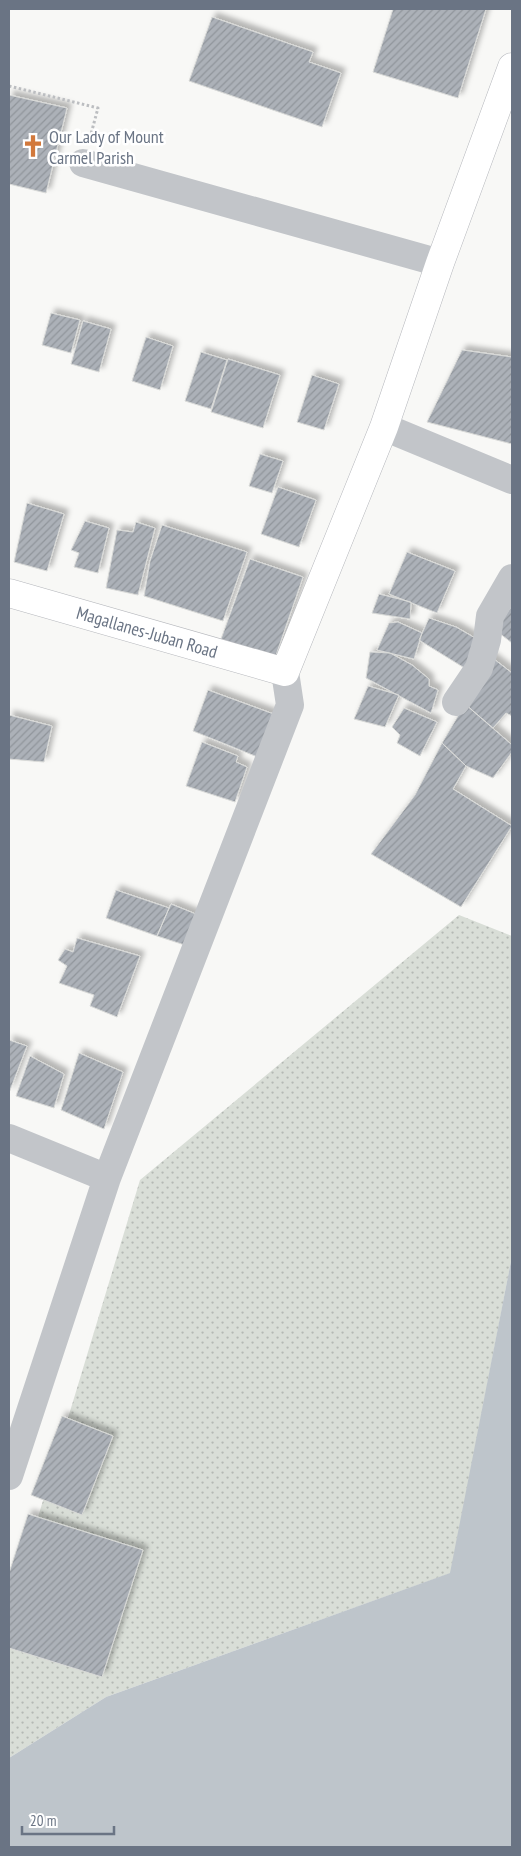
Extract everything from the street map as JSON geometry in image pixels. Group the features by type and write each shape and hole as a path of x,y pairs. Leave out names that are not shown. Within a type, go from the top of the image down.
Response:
{"main road":[{"path":"285,672 384,427 440,263 512,67"},
{"name":"Magallanes-Juban Road","path":"9,593 285,672"}],"street":[{"path":"82,163 440,263"},
{"path":"384,427 512,480"},
{"path":"456,702 479,668 487,640 490,616 512,578"},
{"path":"9,1476 107,1178 290,705 285,672"},
{"path":"9,1138 107,1178"}],"path":[{"path":"9,86 98,108 82,163"}],"shaded area":[{"path":"459,915 512,936 512,1256 451,1573 106,1697 9,1758 9,1613 140,1180"},
{"path":"512,1256 512,1847 9,1847 9,1758 106,1697 450,1573"}],"building":[{"path":"393,9 486,9 458,98 373,72"},
{"path":"212,17 313,52 309,62 341,73 322,127 189,81"},
{"name":"Our Lady of Mount Carmel Parish","path":"9,95 67,108 46,193 9,184"},
{"path":"51,313 80,320 71,353 42,345"},
{"path":"83,321 111,329 99,372 71,364"},
{"path":"146,337 173,346 160,390 132,381"},
{"path":"462,350 512,357 512,444 427,422"},
{"path":"201,352 227,360 211,409 185,401"},
{"path":"228,359 280,375 263,428 211,412"},
{"path":"312,375 339,384 324,430 297,422"},
{"path":"260,454 283,461 272,493 249,486"},
{"path":"278,487 316,500 299,547 261,534"},
{"path":"27,503 64,514 47,571 14,562"},
{"path":"85,521 109,528 98,573 74,567 79,553 71,550"},
{"path":"136,522 155,528 138,595 106,588 117,530 133,532"},
{"path":"162,525 247,552 223,621 144,596 150,561"},
{"path":"407,552 455,571 437,613 389,594"},
{"path":"250,559 303,577 275,658 221,639"},
{"path":"379,594 411,602 410,619 372,613"},
{"path":"512,606 512,643 494,629"},
{"path":"429,618 456,627 482,642 471,672 419,640"},
{"path":"398,622 422,633 414,659 377,650 389,623"},
{"path":"370,652 390,653 412,665 429,679 429,686 438,690 431,713 366,678"},
{"path":"490,656 512,673 512,716 506,713 493,728 465,704"},
{"path":"368,686 399,695 385,727 354,719"},
{"path":"208,690 279,716 260,758 193,731"},
{"path":"465,704 512,745 512,752 493,778 466,766 442,743"},
{"path":"404,708 437,722 420,756 397,743 400,735 392,727"},
{"path":"9,715 52,726 44,762 9,759"},
{"path":"202,742 238,756 236,762 247,767 235,802 186,786"},
{"path":"442,743 466,766 453,789 512,826 461,907 371,854 415,795"},
{"path":"116,890 169,908 157,936 106,918"},
{"path":"171,904 213,921 200,950 157,936"},
{"path":"77,938 140,956 117,1017 90,1006 94,995 59,983 67,966 58,960 65,949 73,952"},
{"path":"9,1040 27,1046 9,1093"},
{"path":"79,1053 123,1072 104,1129 61,1110"},
{"path":"30,1056 64,1074 54,1108 16,1096"},
{"path":"62,1416 113,1436 82,1515 31,1495"},
{"path":"28,1514 143,1550 102,1677 9,1648 9,1573"}],"place":[{"name":"Our Lady of Mount Carmel Parish","path":"33,146"}]}
